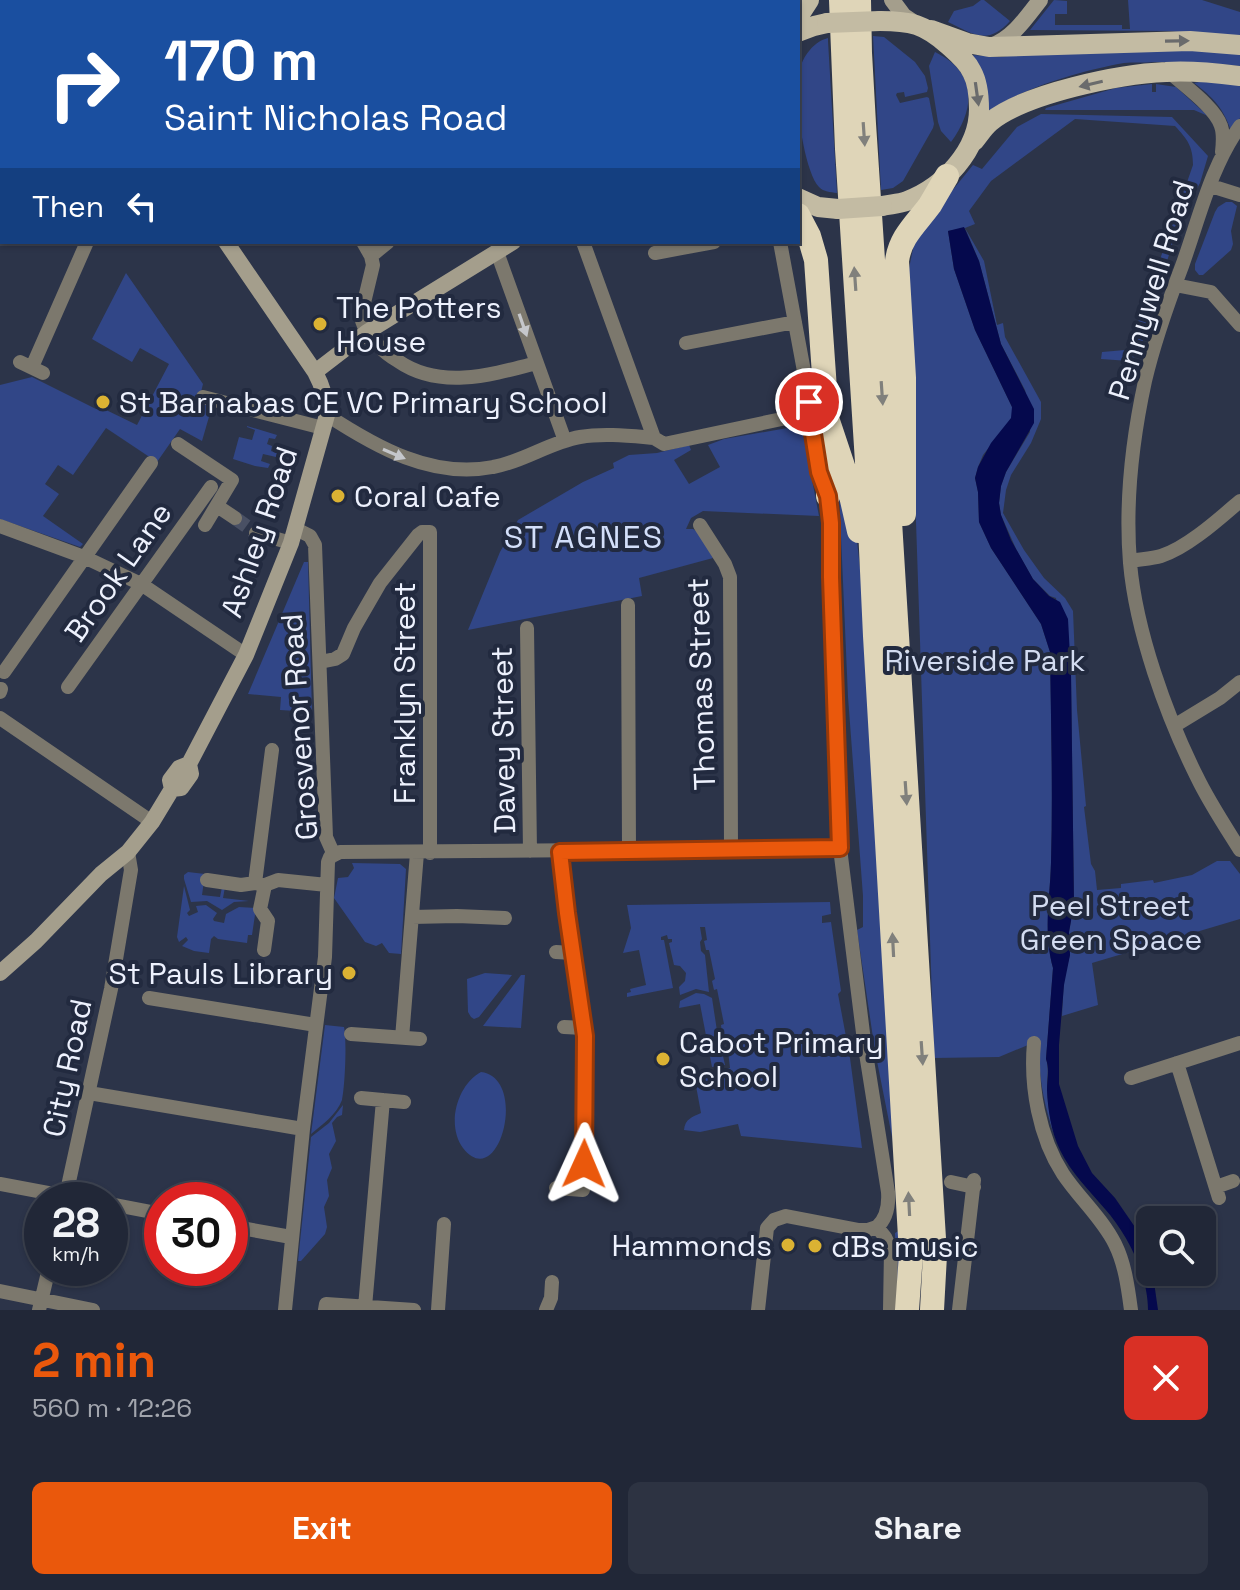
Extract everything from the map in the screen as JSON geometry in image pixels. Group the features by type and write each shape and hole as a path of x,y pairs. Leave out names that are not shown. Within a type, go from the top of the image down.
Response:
{"highway":[{"path":"841,0 846,136 911,1254 907,1310"},
{"path":"859,0 862,96 934,1240 932,1310"},
{"path":"902,715 905,457 898,249 947,176"},
{"path":"800,219 816,260 816,414 828,496"},
{"path":"816,414 847,478 860,537 875,636"}],"main road":[{"path":"892,0 904,16 924,27 964,60 974,77 979,115 973,142"},
{"path":"989,47 1014,32 1040,0"},
{"path":"800,31 827,23 899,21 989,47 1190,41 1240,45"},
{"path":"800,199 818,207 838,209 908,201 947,176 988,123 1017,105 1089,84 1168,71 1240,76"},
{"name":"Ashley Road","path":"0,973 101,874 128,852 152,822 172,789 181,788 191,774 189,764 246,655 294,536 325,422 327,401 315,372 227,244"},
{"path":"315,372 367,332 510,244"}],"street":[{"name":"Pennywell Road","path":"1168,71 1217,119 1222,132 1221,156"},
{"name":"Pennywell Road","path":"1240,126 1221,156 1145,379 1134,443 1129,504 1130,561 1142,630 1174,726 1198,780 1240,850"},
{"path":"1211,186 1240,195"},
{"path":"32,367 86,244"},
{"path":"364,244 373,268 361,322 383,350 409,369 429,376 476,377 536,363"},
{"path":"371,256 386,244"},
{"path":"584,244 659,441"},
{"path":"655,253 703,244"},
{"path":"203,397 325,422 408,459 434,467 462,470 495,467 581,437 659,441 816,414 809,398 780,244"},
{"path":"497,252 565,441"},
{"path":"1175,285 1211,292 1240,325"},
{"path":"686,343 795,322"},
{"path":"178,444 232,480 205,525"},
{"path":"4,672 151,463"},
{"name":"Brook Lane","path":"68,687 211,487"},
{"path":"758,1310 767,1228 774,1220 786,1216 868,1230 877,1227 887,1212 888,1192 864,1041 840,848 828,496"},
{"path":"1130,561 1158,557 1173,551 1240,501"},
{"path":"217,506 235,518"},
{"name":"Thomas Street","path":"700,525 730,577 731,848"},
{"path":"0,526 84,557 141,584 246,655"},
{"name":"Franklyn Street","path":"320,662 343,654 380,583 418,535 430,532 423,853 412,917 402,1038"},
{"path":"256,533 294,536"},
{"name":"Grosvenor Road","path":"285,1310 303,1129 325,957 328,862 334,855 326,837 315,545 310,536 294,536"},
{"path":"628,605 629,850"},
{"name":"Davey Street","path":"527,628 530,851"},
{"path":"1174,726 1240,682"},
{"path":"0,718 152,822"},
{"path":"264,950 268,921 260,909 260,884 272,750"},
{"path":"334,855 340,852 840,848"},
{"name":"City Road","path":"69,1182 111,989 131,870 128,852"},
{"path":"556,1188 583,1190 586,1076 584,1028 560,852"},
{"path":"207,880 241,885 278,880 327,885"},
{"path":"412,917 488,924 505,918"},
{"path":"556,952 573,953"},
{"path":"160,995 316,1025"},
{"path":"564,1027 584,1028"},
{"path":"351,1034 420,1039"},
{"path":"1034,1043 1033,1078 1050,1149 1062,1173 1114,1242 1124,1270 1131,1310"},
{"path":"1131,1078 1240,1043"},
{"path":"1177,1063 1218,1192 1233,1181"},
{"path":"89,1093 303,1129"},
{"path":"361,1098 404,1102"},
{"path":"365,1307 383,1100"},
{"path":"951,1182 974,1184 959,1310"},
{"path":"0,1184 24,1189"},
{"path":"438,1310 444,1224"},
{"path":"877,1227 891,1250 890,1310"},
{"path":"248,1229 291,1237"},
{"path":"546,1310 552,1282"},
{"path":"1,1291 40,1305 93,1310"},
{"path":"325,1310 326,1304 414,1310"}],"green space":[{"path":"981,0 1010,21 1002,29 980,35 948,22 954,11 973,6"},
{"path":"1054,0 1067,1 1067,14 1055,14 1055,25 1122,25 1122,29 1130,29 1128,0 1202,0 1240,12 1240,37 1169,31 1030,30"},
{"path":"873,36 884,37 915,62 925,76 927,92 905,97 904,92 896,95 900,103 929,98 934,124 903,181 893,188 881,190"},
{"path":"828,38 837,193 819,187 809,166 801,133 800,70 817,43"},
{"path":"1050,49 1240,50 1240,66 1186,62 1124,63 1052,82 1016,96 986,113 983,77 973,55 1001,57"},
{"path":"935,52 959,70 968,92 965,116 951,142 938,122 929,66"},
{"path":"1209,80 1240,83 1240,118 1231,131 1217,104 1194,83"},
{"path":"1152,84 1152,92 1156,92 1156,84 1176,87 1208,116 1194,110 1045,110 1116,88"},
{"name":"Riverside Park","path":"1041,114 1172,117 1208,156 1200,183 1179,222 1139,353 1129,361 1101,359 1102,352 1129,348 1193,165 1188,143 1175,126 1075,119 991,181 969,211 975,224 948,231 954,269 975,330 1012,407 1012,418 983,455 978,467 975,478 979,522 991,548 1041,624 1050,652 1052,810 1048,928 1053,968 1046,1059 1048,1104 1054,1135 1042,1088 1040,1040 999,1057 934,1058 913,432 905,288 915,239 925,224 973,165 982,169 1017,127"},
{"path":"1226,202 1237,206 1231,231 1231,250 1203,275 1199,275 1195,264 1215,212"},
{"name":"Peel Street Green Space","path":"965,228 984,261 997,325 1003,323 1005,337 1041,402 1041,419 1031,443 1011,475 1003,513 1044,578 1065,598 1073,611 1084,807 1097,890 1192,875 1217,861 1230,861 1240,874 1240,919 1092,963 1098,1005 1062,1016 1074,904 1071,674 1056,598 1033,579 1001,515 1001,486 1030,432 1027,399 1001,344 979,261"},
{"name":"St Barnabas CE VC Primary School","path":"126,273 203,384 199,400 213,403 202,441 180,429 157,462 106,428 73,475 58,465 45,484 59,494 43,516 83,544 80,547 0,519 0,385 32,377 96,409 102,408 137,425 169,364 140,348 132,362 92,339"},
{"path":"247,426 277,435 275,439 269,438 267,444 272,446 271,451 277,453 276,457 263,454 261,461 270,464 268,468 233,459 239,437 252,440 255,430"},
{"path":"793,427 803,433 819,516 703,511 691,518 686,529 699,533 713,558 639,578 642,596 468,630 500,552 518,520 583,482 614,468 613,463 629,455 657,453 689,445 691,450 674,460 689,484 720,467 708,445 724,439"},
{"path":"839,490 856,532 871,667 906,1231 896,1303 895,1233 900,1230 897,1162 875,1051 857,930 863,927 863,896 848,697"},
{"path":"304,562 308,562 312,712 280,710 281,697 248,694"},
{"path":"352,863 400,864 406,869 401,954 389,953 382,943 376,946 365,942 334,898 338,878 348,877 354,868"},
{"path":"188,872 205,874 202,895 220,897 222,887 225,887 223,898 249,901 234,902 222,910 207,901 191,902 184,879"},
{"path":"184,886 189,916 198,912 196,906 206,905 217,913 214,921 224,923 226,914 239,907 256,908 252,935 248,935 247,943 214,936 209,953 182,946 188,940 186,937 179,942 177,937"},
{"path":"830,902 831,914 822,916 822,923 831,922 841,991 838,994 862,1148 741,1136 738,1124 700,1132 684,1130 687,1121 701,1113 694,1075 730,1068 717,989 714,990 712,981 715,979 704,941 707,940 705,927 700,927 700,942 705,955 709,992 696,989 680,995 679,987 685,981 686,973 680,966 674,965 669,943 672,939 668,939 667,935 661,940 664,940 673,988 627,997 630,989 646,985 639,950 623,953 631,928 627,905"},
{"path":"485,973 512,975 479,1017 474,1019 468,1012 467,979"},
{"path":"521,975 525,975 521,1028 483,1026"},
{"path":"696,993 712,998 725,1065 712,1067 700,1004 679,1008 680,1001"},
{"path":"325,1025 344,1027 343,1094 337,1110 311,1134"},
{"path":"481,1072 495,1079 504,1093 506,1111 504,1130 497,1146 488,1156 476,1158 463,1148 458,1139 455,1117 460,1096"},
{"path":"343,1105 342,1115 332,1123 336,1141 329,1154 332,1168 327,1180 329,1196 324,1207 325,1234 298,1261 311,1137 329,1123"}],"shaded area":[{"path":"964,227 979,261 1001,344 1034,409 1034,423 1006,472 999,503 1011,540 1033,579 1049,596 1060,602 1068,619 1074,904 1059,1045 1059,1084 1078,1146 1092,1173 1115,1198 1136,1229 1136,1260 1113,1219 1064,1158 1050,1120 1046,1059 1053,968 1048,928 1052,810 1050,652 1041,624 991,548 979,522 975,478 978,467 991,443 1011,418 1012,407 975,330 954,269 948,231"},
{"path":"1145,1286 1155,1286 1158,1310 1148,1310"}],"tunnel":[{"path":"235,518 256,533"}],"place":[{"name":"The Potters House","path":"320,324"},
{"name":"St Barnabas CE VC Primary School","path":"103,402"},
{"name":"Coral Cafe","path":"338,496"},
{"name":"St Pauls Library","path":"349,973"},
{"name":"Cabot Primary School","path":"663,1059"},
{"name":"Hammonds","path":"788,1245"},
{"name":"dBs music","path":"815,1246"}],"district":[{"name":"ST AGNES","path":"584,537"}],"route":[{"path":"584,1164 585,1036 560,852 840,848 831,523 811,421 805,410 809,402"}]}
